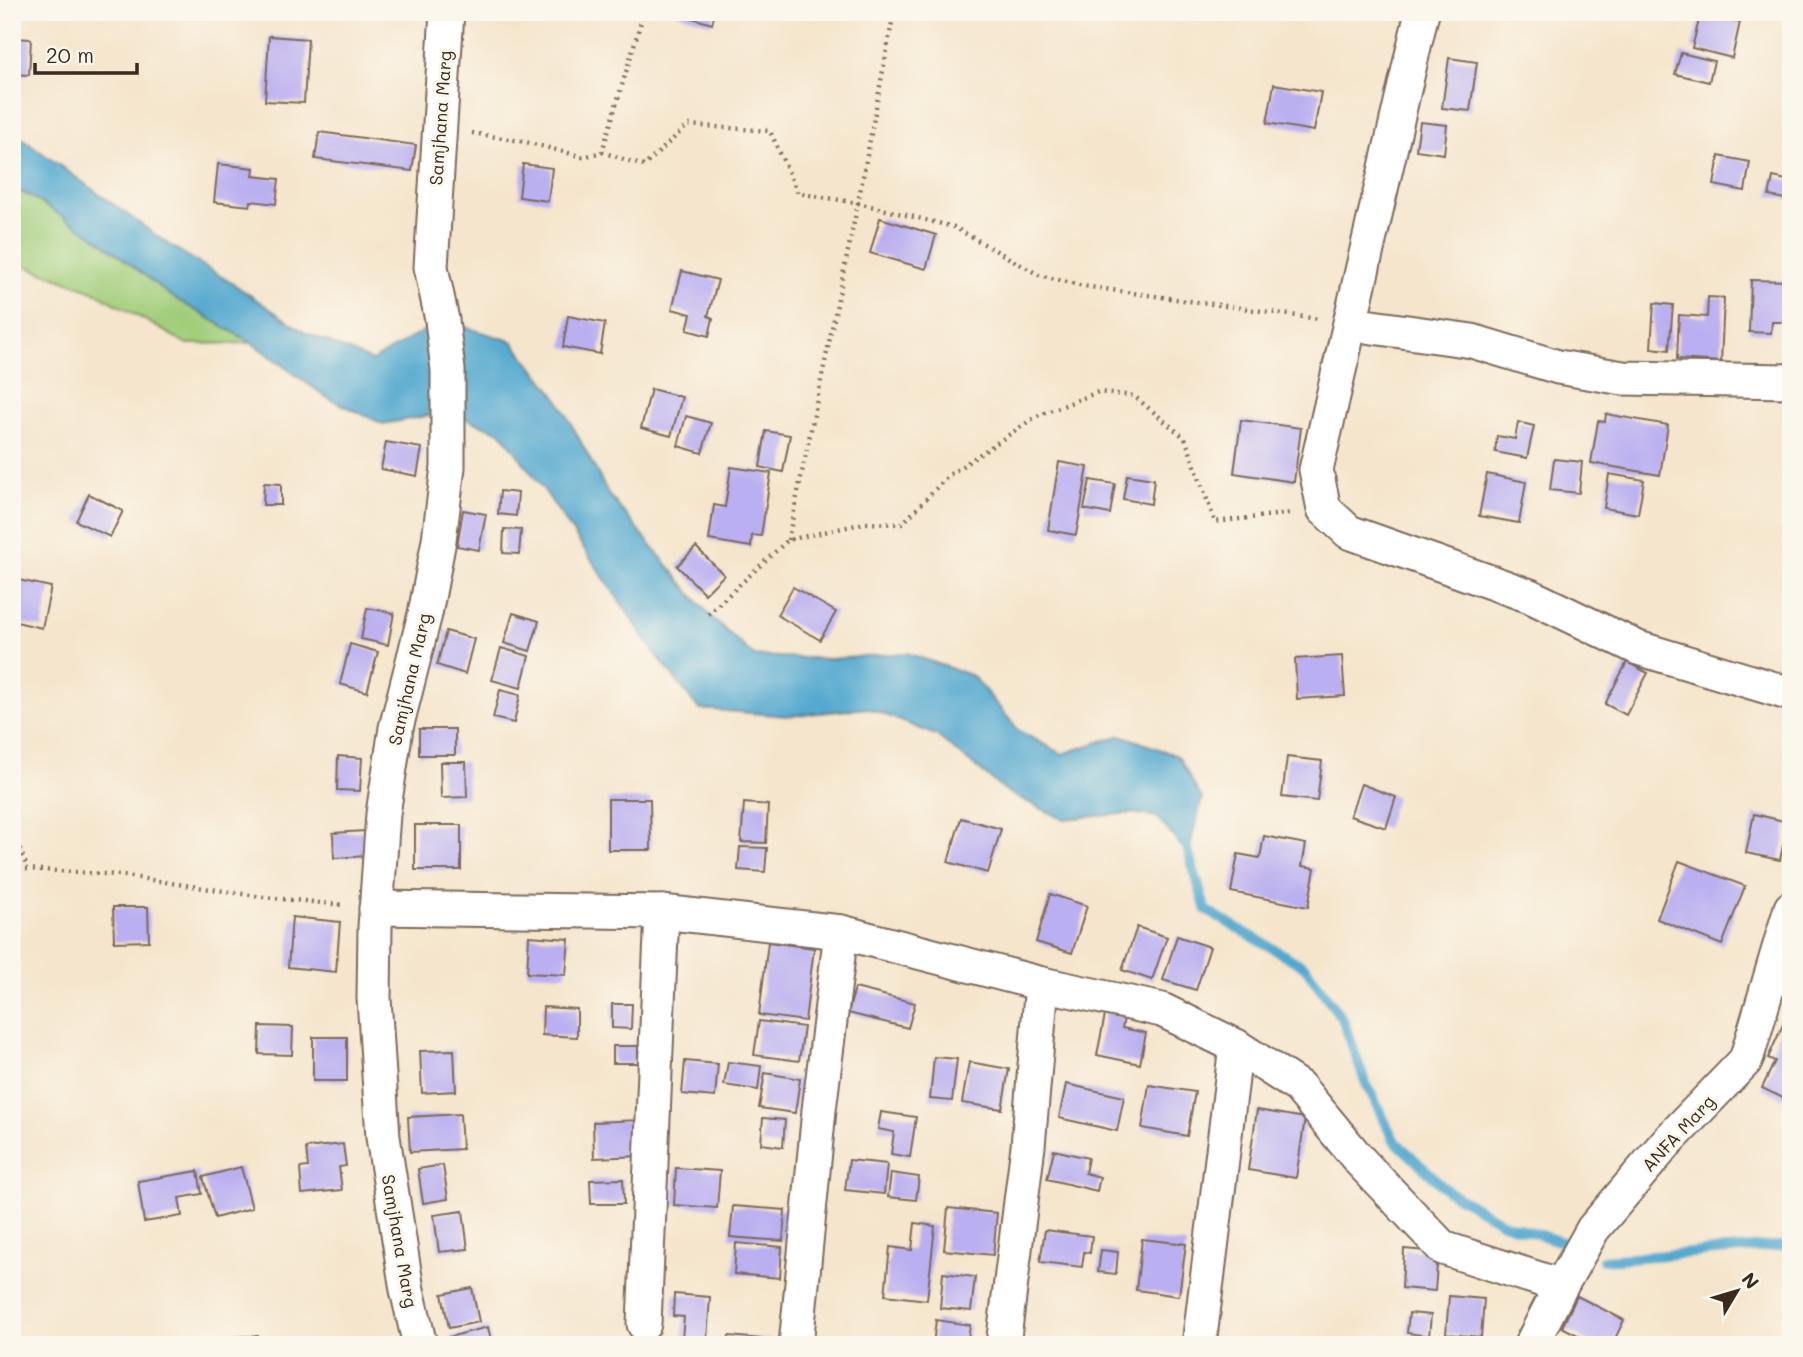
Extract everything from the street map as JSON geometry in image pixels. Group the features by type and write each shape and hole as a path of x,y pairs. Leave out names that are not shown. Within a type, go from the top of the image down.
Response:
{"street":[{"name":"Samjhana Marg","path":"420,1345 407,1290 383,1137 374,999 376,908 383,814 396,727 425,614 439,541 448,467 448,370 442,320 431,268 447,12"},
{"path":"1422,12 1316,470 1324,509 1349,532 1530,596 1638,648 1791,694"},
{"path":"1351,324 1472,341 1558,367 1623,377 1791,381"},
{"path":"376,908 662,912 841,932 1042,984 1162,1010 1236,1046 1298,1087 1360,1161 1443,1248 1561,1286"},
{"name":"ANFA Marg","path":"1531,1345 1593,1229 1667,1142 1746,1060 1791,908"},
{"path":"644,1324 662,912"},
{"path":"796,1345 819,1110 841,932"},
{"path":"1003,1345 1028,1146 1042,984"},
{"path":"1199,1345 1236,1046"}],"path":[{"path":"602,152 644,12"},
{"path":"788,540 858,203 893,12"},
{"path":"439,128 526,142 583,157 602,152 644,166 688,125 770,131 798,193 858,203 954,227 1039,275 1083,286 1351,324"},
{"path":"708,614 788,540 865,523 902,524 949,475 1037,416 1098,392 1134,396 1185,438 1215,522 1324,509"},
{"path":"12,830 27,867"},
{"path":"12,868 119,875 262,897 376,908"}],"green space":[{"path":"12,188 30,196 97,238 171,296 252,343 187,344 93,291 12,261"}],"water":[{"path":"12,131 168,244 304,332 372,361 442,320 512,341 557,397 609,495 708,614 754,656 830,659 907,653 973,676 1019,731 1062,754 1121,735 1178,756 1202,799 1188,854 1157,817 1133,813 1063,819 1007,792 936,735 868,708 788,716 699,709 655,653 544,490 501,432 448,412 383,424 326,397 252,343 171,296 97,238 30,196 12,188"}],"building":[{"path":"672,12 715,12 712,24"},
{"path":"1701,12 1740,22 1732,58 1692,48"},
{"path":"269,36 308,39 304,103 265,101"},
{"path":"12,38 31,39 29,75 12,74"},
{"path":"1681,53 1714,61 1709,82 1675,74"},
{"path":"1449,58 1477,62 1470,111 1442,108"},
{"path":"1274,84 1321,92 1314,131 1267,123"},
{"path":"1420,122 1447,125 1444,154 1416,150"},
{"path":"319,132 416,145 412,171 315,159"},
{"path":"1719,156 1750,162 1745,191 1714,185"},
{"path":"218,164 254,168 253,176 279,179 276,204 251,201 250,206 214,202"},
{"path":"523,164 552,168 548,201 519,197"},
{"path":"1773,177 1791,181 1791,200 1769,196"},
{"path":"880,218 936,235 926,269 870,253"},
{"path":"682,271 718,280 708,316 713,318 709,336 687,330 691,314 672,309"},
{"path":"1751,280 1791,281 1791,322 1772,322 1771,333 1749,332"},
{"path":"1708,297 1724,298 1721,362 1677,359 1679,315 1707,317"},
{"path":"1654,303 1673,305 1669,350 1651,348"},
{"path":"568,316 605,323 600,354 563,347"},
{"path":"651,389 682,397 671,436 641,428"},
{"path":"1606,414 1668,425 1660,475 1591,463 1598,421 1605,422"},
{"path":"686,416 711,423 702,453 678,446"},
{"path":"1241,420 1301,428 1294,482 1234,473"},
{"path":"1518,422 1534,426 1527,458 1495,452 1497,436 1515,439"},
{"path":"766,431 790,435 783,472 760,467"},
{"path":"386,442 422,448 417,476 381,469"},
{"path":"1554,459 1582,462 1579,493 1550,490"},
{"path":"1059,462 1088,467 1076,535 1048,530"},
{"path":"731,467 771,473 761,536 752,535 751,547 709,540 714,505 725,507"},
{"path":"1487,474 1526,482 1519,523 1479,516"},
{"path":"1609,474 1644,480 1638,514 1604,508"},
{"path":"1127,475 1154,479 1151,504 1123,499"},
{"path":"1090,480 1115,484 1110,514 1084,509"},
{"path":"264,483 281,484 281,505 263,505"},
{"path":"500,491 518,493 516,516 498,514"},
{"path":"89,494 123,511 110,537 76,521"},
{"path":"463,510 486,514 479,550 457,546"},
{"path":"504,529 521,530 519,554 503,553"},
{"path":"696,547 724,575 705,594 677,566"},
{"path":"14,579 51,587 42,628 12,621"},
{"path":"793,587 836,612 820,640 777,615"},
{"path":"367,608 394,613 388,645 361,639"},
{"path":"513,613 539,621 530,651 504,643"},
{"path":"446,631 474,639 465,674 437,665"},
{"path":"350,644 378,652 367,692 340,684"},
{"path":"501,648 529,656 521,688 492,680"},
{"path":"1342,656 1345,696 1297,699 1295,659"},
{"path":"1627,662 1648,673 1626,715 1605,704"},
{"path":"500,690 520,695 514,723 493,718"},
{"path":"419,729 455,729 455,755 419,755"},
{"path":"338,756 362,758 360,791 337,790"},
{"path":"1287,757 1322,761 1317,801 1282,797"},
{"path":"440,762 466,762 467,797 441,798"},
{"path":"1361,784 1396,797 1386,828 1350,816"},
{"path":"608,799 650,799 651,850 608,850"},
{"path":"744,803 768,805 766,843 741,842"},
{"path":"1754,814 1788,822 1780,860 1746,853"},
{"path":"961,818 1001,829 988,873 948,862"},
{"path":"415,825 461,825 461,870 415,870"},
{"path":"365,831 367,856 334,858 333,833"},
{"path":"1264,836 1306,844 1302,866 1315,868 1308,907 1231,892 1238,854 1260,858"},
{"path":"740,847 767,848 765,872 738,870"},
{"path":"1679,861 1745,886 1722,945 1657,919"},
{"path":"1050,894 1087,906 1072,953 1036,942"},
{"path":"113,907 148,907 149,941 114,942"},
{"path":"292,917 340,922 336,972 288,967"},
{"path":"1137,927 1167,937 1152,980 1122,970"},
{"path":"529,936 569,939 566,975 527,973"},
{"path":"1177,936 1210,947 1196,990 1163,980"},
{"path":"768,942 814,948 805,1021 759,1015"},
{"path":"855,988 915,1003 908,1028 848,1013"},
{"path":"612,1004 632,1004 631,1029 612,1028"},
{"path":"1107,1005 1126,1008 1122,1028 1146,1033 1140,1064 1097,1055"},
{"path":"543,1007 577,1009 577,1037 542,1035"},
{"path":"1786,1018 1791,1020 1791,1091 1787,1100 1762,1088 1775,1061 1768,1058"},
{"path":"759,1021 804,1027 799,1061 754,1055"},
{"path":"260,1026 293,1027 292,1055 259,1054"},
{"path":"313,1037 347,1037 347,1081 313,1081"},
{"path":"613,1046 638,1046 638,1063 613,1063"},
{"path":"454,1050 456,1091 422,1093 420,1051"},
{"path":"934,1057 957,1059 952,1101 930,1099"},
{"path":"685,1061 718,1064 715,1097 682,1094"},
{"path":"728,1062 761,1066 758,1090 724,1085"},
{"path":"969,1062 1009,1069 1002,1109 962,1103"},
{"path":"765,1073 800,1079 795,1113 759,1108"},
{"path":"1066,1084 1124,1097 1117,1131 1059,1118"},
{"path":"1149,1085 1195,1092 1187,1136 1142,1128"},
{"path":"1257,1110 1305,1118 1296,1178 1248,1170"},
{"path":"881,1112 916,1117 910,1157 891,1154 894,1132 878,1129"},
{"path":"460,1114 462,1149 410,1152 408,1117"},
{"path":"763,1118 785,1120 783,1147 761,1144"},
{"path":"642,1120 642,1156 594,1158 593,1122"},
{"path":"343,1144 346,1166 339,1167 342,1190 302,1194 300,1168 308,1167 306,1148"},
{"path":"1054,1150 1088,1158 1085,1173 1100,1177 1097,1191 1047,1179"},
{"path":"849,1160 887,1164 884,1194 845,1190"},
{"path":"443,1165 448,1199 423,1203 418,1169"},
{"path":"241,1167 252,1208 215,1218 203,1177"},
{"path":"676,1168 720,1171 717,1208 674,1205"},
{"path":"198,1171 202,1194 179,1198 182,1216 144,1222 138,1181"},
{"path":"891,1173 919,1177 916,1200 888,1197"},
{"path":"623,1179 624,1204 591,1204 590,1180"},
{"path":"733,1206 785,1210 783,1241 730,1237"},
{"path":"948,1208 997,1213 993,1255 944,1250"},
{"path":"463,1211 468,1249 439,1252 434,1215"},
{"path":"915,1223 935,1226 927,1300 885,1295 890,1247 912,1250"},
{"path":"1045,1230 1092,1236 1090,1253 1084,1252 1082,1267 1040,1262"},
{"path":"1142,1239 1186,1244 1179,1296 1136,1290"},
{"path":"736,1243 782,1247 780,1278 734,1274"},
{"path":"1404,1249 1438,1252 1435,1291 1402,1288"},
{"path":"1101,1250 1118,1252 1116,1274 1098,1272"},
{"path":"943,1273 975,1277 971,1311 940,1308"},
{"path":"472,1288 479,1322 449,1328 442,1294"},
{"path":"674,1294 710,1297 707,1340 682,1338 684,1317 673,1316"},
{"path":"1449,1296 1484,1299 1481,1337 1446,1334"},
{"path":"1577,1296 1624,1320 1612,1345 1597,1345 1562,1327"},
{"path":"1409,1313 1431,1315 1429,1336 1407,1333"},
{"path":"936,1320 970,1325 967,1345 933,1345"},
{"path":"488,1327 492,1345 451,1345 449,1337"},
{"path":"258,1336 258,1345 229,1345 228,1337"},
{"path":"729,1336 773,1340 772,1345 728,1345"}],"waterway":[{"path":"1185,841 1206,910 1305,967 1343,1020 1364,1079 1394,1140 1448,1191 1503,1223 1562,1242"},
{"path":"1603,1260 1791,1245"}]}
